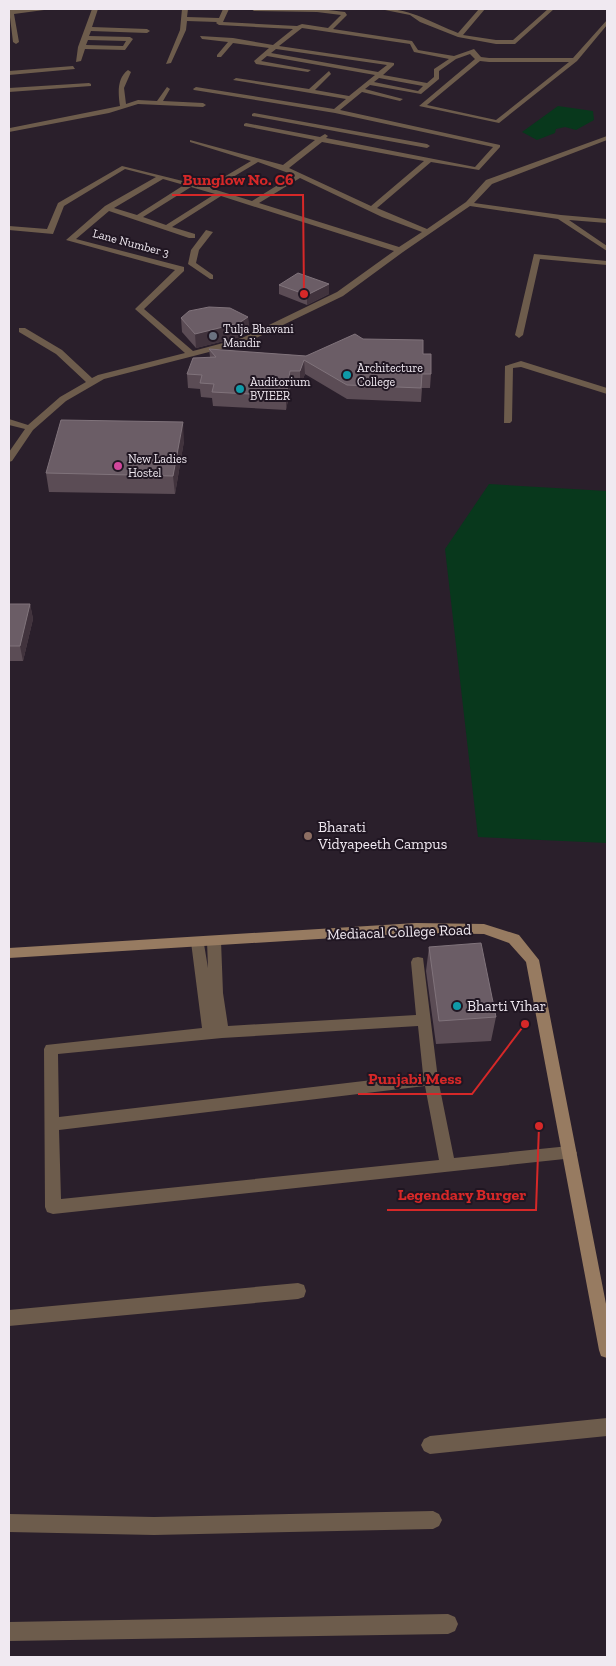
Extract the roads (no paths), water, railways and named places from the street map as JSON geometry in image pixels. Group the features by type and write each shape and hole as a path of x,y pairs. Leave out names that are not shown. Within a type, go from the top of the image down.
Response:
{"street":[{"path":"78,61 95,9"},
{"path":"168,63 183,30 185,9"},
{"path":"221,20 226,9"},
{"path":"254,9 318,9 345,14 329,30"},
{"path":"312,15 318,9"},
{"path":"383,9 412,14 422,21 460,36 478,40 515,42 551,9"},
{"path":"412,14 417,9"},
{"path":"460,36 461,32 482,9"},
{"path":"16,42 10,10 42,10"},
{"path":"184,19 221,20"},
{"path":"221,20 220,23 329,30 412,43 416,51 454,58"},
{"path":"307,20 256,62 329,73 311,91"},
{"path":"479,59 422,106 497,122 575,60 607,22"},
{"path":"88,29 147,30"},
{"path":"105,47 114,30"},
{"path":"202,37 276,46 392,64 335,112"},
{"path":"81,47 125,48 130,39 84,38"},
{"path":"219,56 233,40"},
{"path":"478,40 473,54 479,59 575,60"},
{"path":"369,83 419,92 436,78 436,70 454,58 474,51"},
{"path":"266,54 428,85"},
{"path":"267,71 274,65"},
{"path":"9,73 73,68"},
{"path":"294,75 300,69"},
{"path":"123,107 121,88 128,72"},
{"path":"253,82 260,76"},
{"path":"236,80 351,98"},
{"path":"282,87 288,81"},
{"path":"9,90 89,85"},
{"path":"159,103 167,89"},
{"path":"196,89 335,112 498,146 477,169 246,125"},
{"path":"360,90 400,99"},
{"path":"9,130 123,107 138,102 202,105"},
{"path":"254,115 427,146"},
{"path":"284,168 322,140 332,128"},
{"path":"9,459 30,428 63,399 101,377 244,340 340,294 400,250 469,204 489,182 607,138"},
{"path":"192,141 284,168 372,209 429,232"},
{"path":"207,190 257,160"},
{"path":"372,209 430,160"},
{"path":"9,228 50,232 61,204 124,167 190,184 400,250"},
{"path":"253,204 298,176"},
{"path":"108,208 162,177"},
{"path":"139,217 190,184"},
{"path":"167,227 220,194"},
{"path":"469,204 560,217 607,221"},
{"path":"108,208 192,236"},
{"name":"Lane Number 3","path":"108,208 70,240 181,269 139,309 191,354"},
{"path":"560,217 607,249"},
{"path":"209,232 195,250 192,264 210,277"},
{"path":"519,335 537,256 607,263"},
{"path":"22,330 59,352 92,383"},
{"path":"507,421 509,366 521,364 607,391"},
{"path":"9,434 12,423 30,428"},
{"name":"Mediacal College Road","path":"9,953 416,928 484,929 514,939 532,960 607,1350"},
{"path":"214,940 216,1033"},
{"path":"198,942 216,1033"},
{"path":"418,962 431,1078 448,1165"},
{"path":"424,1020 216,1033 51,1049 53,1207 569,1154"},
{"path":"52,1124 431,1078"},
{"path":"9,1318 298,1291"},
{"path":"430,1445 607,1427"},
{"path":"9,1523 154,1526 433,1520"},
{"path":"9,1632 448,1624"}],"place":[{"name":"Bunglow No. C6","path":"304,294"},
{"name":"Tulja Bhavani Mandir","path":"213,336"},
{"name":"Architecture College","path":"347,375"},
{"name":"Auditorium BVIEER","path":"240,389"},
{"name":"New Ladies Hostel","path":"118,466"},
{"name":"Bharati Vidyapeeth Campus","path":"308,836"},
{"name":"Bharti Vihar","path":"457,1006"},
{"name":"Punjabi Mess","path":"525,1024"},
{"name":"Legendary Burger","path":"539,1126"}]}
